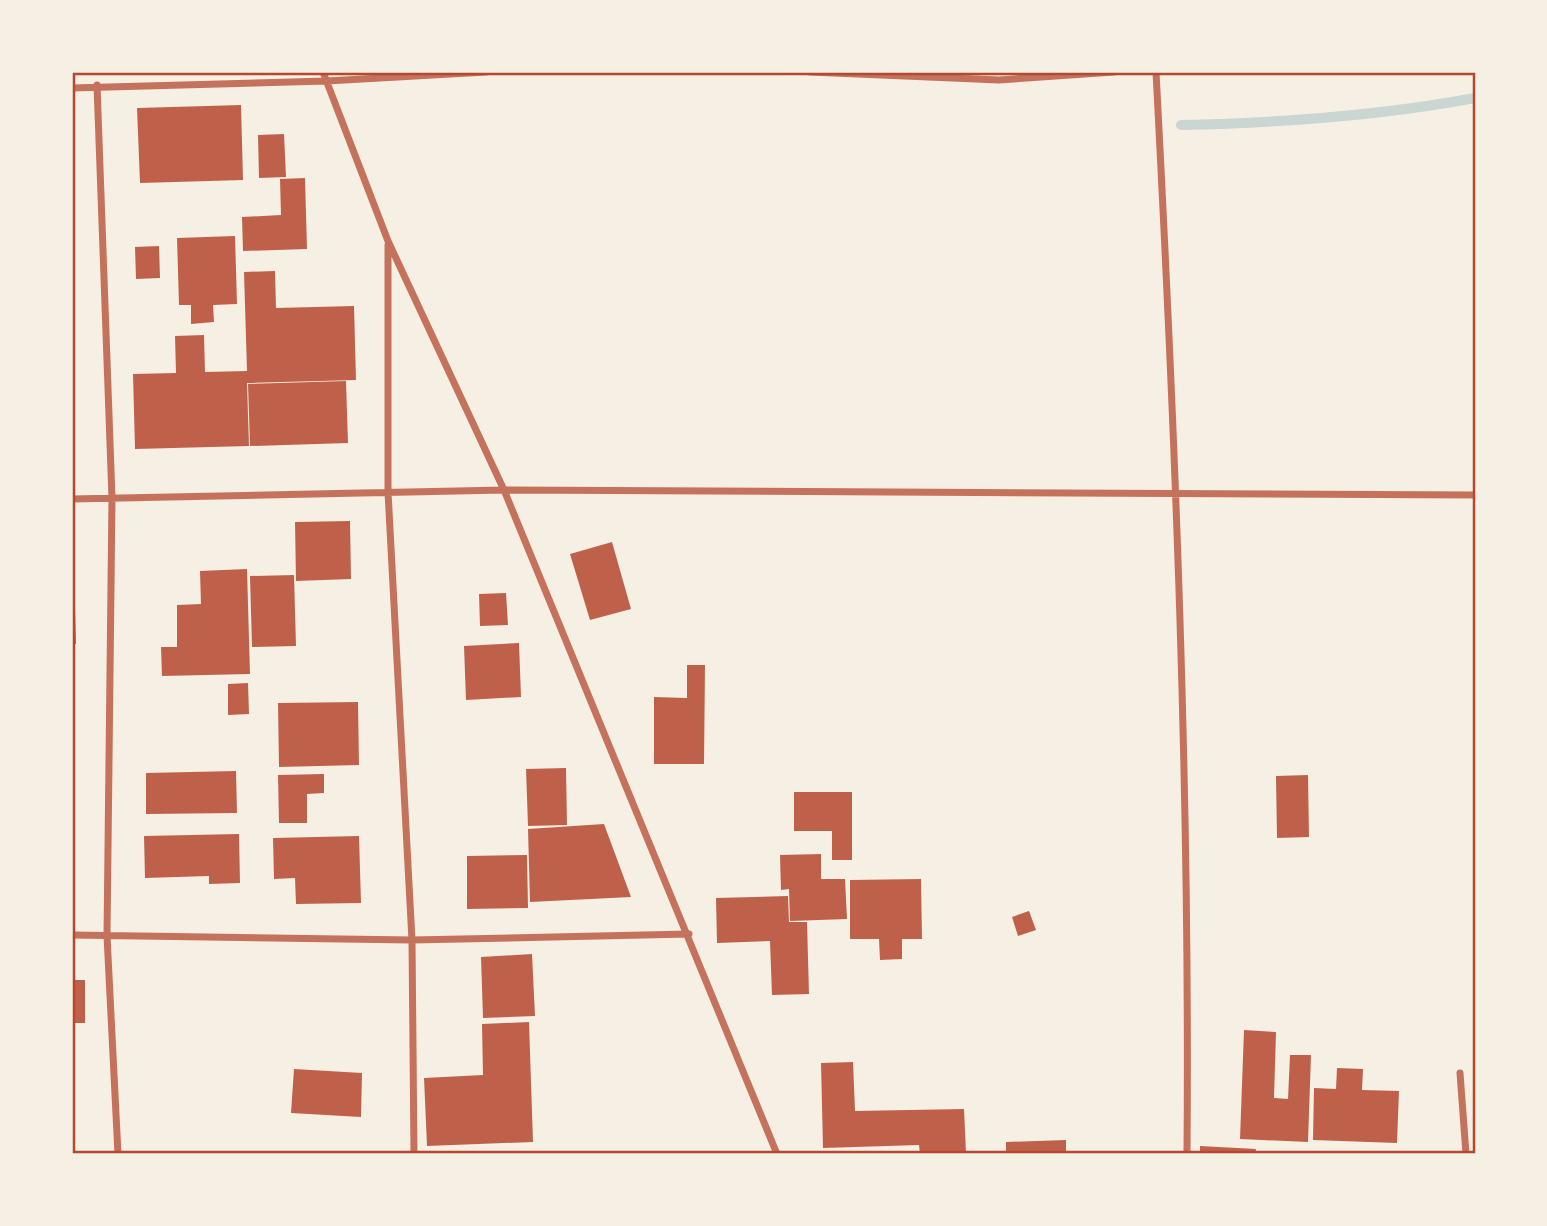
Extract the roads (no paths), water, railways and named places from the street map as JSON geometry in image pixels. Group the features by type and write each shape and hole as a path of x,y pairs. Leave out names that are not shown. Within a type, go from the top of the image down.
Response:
{"street":[{"path":"323,72 388,241 504,490 689,934 777,1154"},
{"path":"72,88 97,85 327,81 486,72"},
{"path":"810,72 999,80 1114,72"},
{"path":"1156,72 1178,493 1188,977 1187,1154"},
{"path":"97,85 111,498 107,936 118,1154"},
{"path":"388,241 388,492 412,940 414,1154"},
{"path":"72,499 504,490 1475,495"},
{"path":"72,935 412,940 689,934"},
{"path":"1460,1073 1466,1154"}],"waterway":[{"path":"1181,125 1328,118 1475,98"}]}
